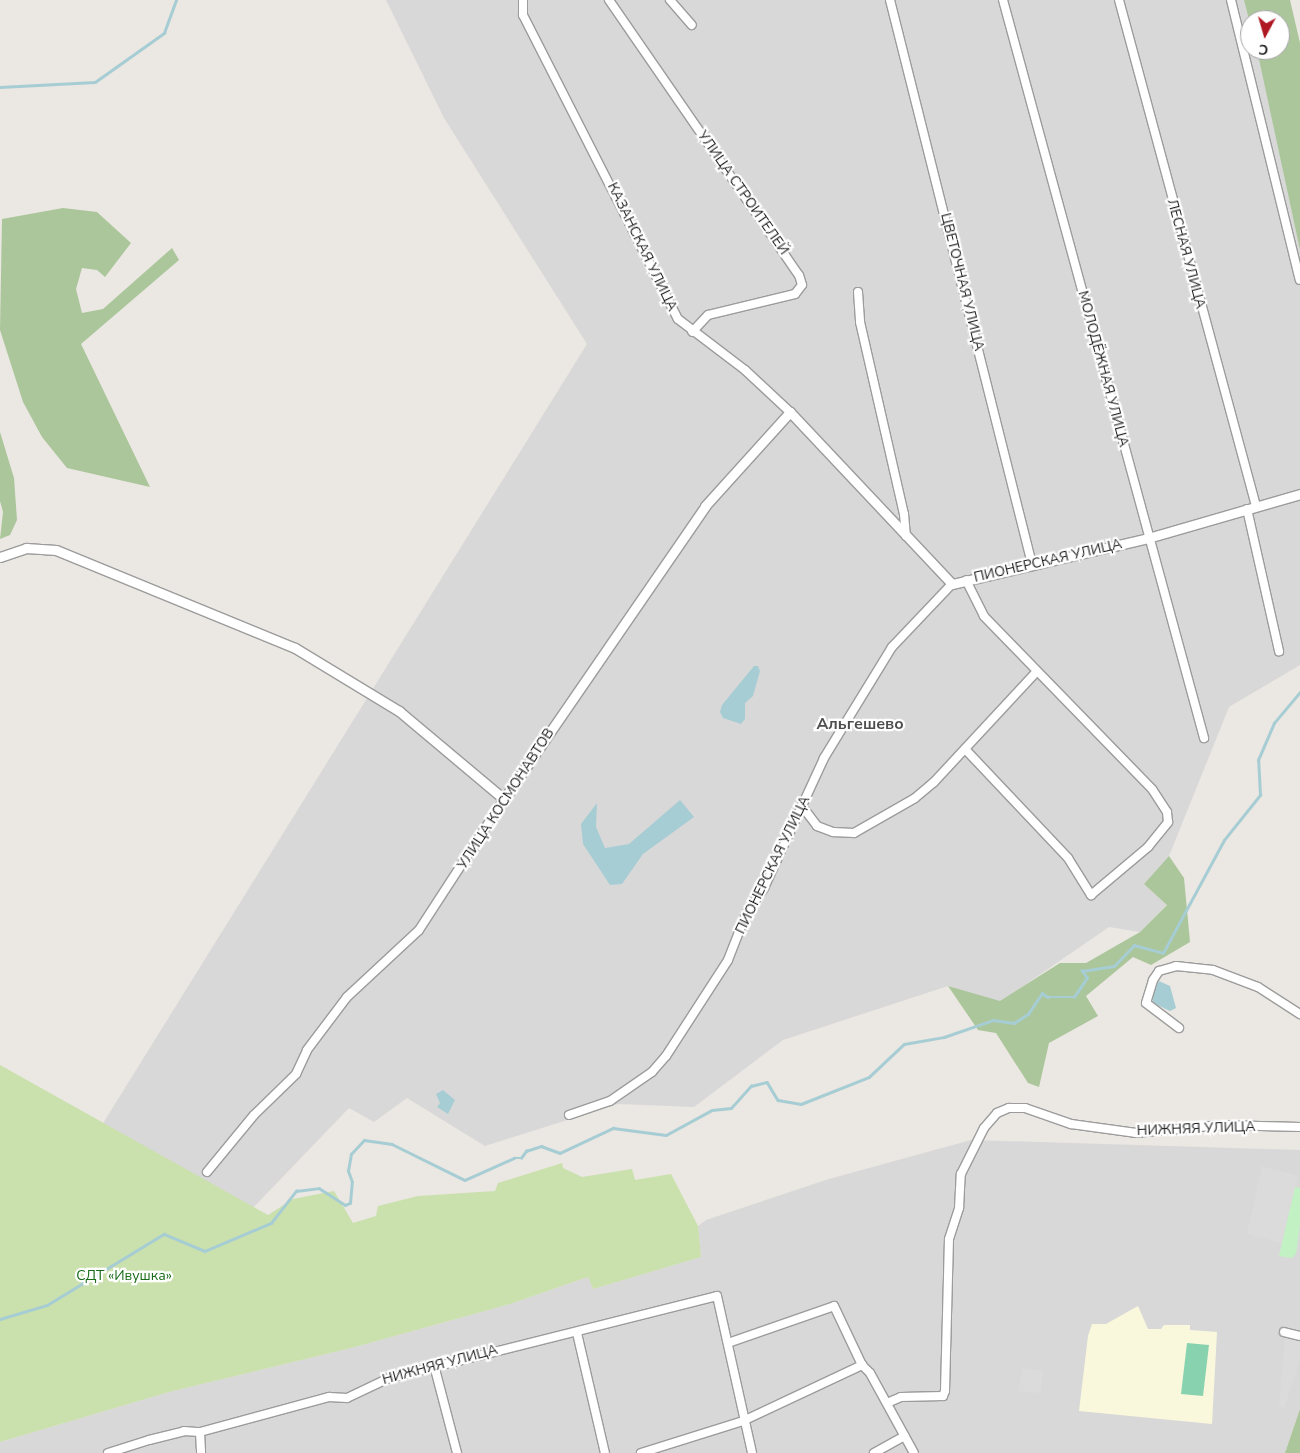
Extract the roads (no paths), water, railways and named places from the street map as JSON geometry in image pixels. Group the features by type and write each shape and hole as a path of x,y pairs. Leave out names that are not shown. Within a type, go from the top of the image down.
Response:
{"street":[{"name":"КАЗАНСКАЯ УЛИЦА","path":"523,0 523,15 678,319 692,332 746,370 790,412 952,584"},
{"name":"УЛИЦА СТРОИТЕЛЕЙ","path":"610,0 799,275 802,285 795,294 708,315 692,332"},
{"path":"670,0 692,26"},
{"name":"ЦВЕТОЧНАЯ УЛИЦА","path":"890,0 1032,564"},
{"name":"МОЛОДЁЖНАЯ УЛИЦА","path":"1003,0 1204,738"},
{"name":"ЛЕСНАЯ УЛИЦА","path":"1119,0 1256,506"},
{"path":"1230,0 1300,280"},
{"path":"858,292 860,322 904,514 906,536"},
{"name":"УЛИЦА КОСМОНАВТОВ","path":"207,1172 254,1116 296,1074 308,1050 347,997 419,930 504,799 705,506 790,412"},
{"name":"ПИОНЕРСКАЯ УЛИЦА","path":"569,1116 610,1101 652,1072 666,1056 728,960 746,914 764,888 824,758 892,647 952,584 1148,538 1300,494"},
{"path":"1247,509 1279,651"},
{"path":"0,557 26,548 56,550 295,648 399,710 504,799"},
{"path":"965,749 1068,858 1091,895 1166,827 1167,812 1156,794 1036,672 984,616 966,580"},
{"path":"802,806 817,826 833,832 854,833 915,798 965,749 1036,672"},
{"path":"1179,1028 1146,1003 1153,980 1159,971 1176,966 1213,970 1258,987 1300,1014"},
{"name":"НИЖНЯЯ УЛИЦА","path":"887,1404 901,1397 943,1396 945,1391 949,1239 959,1208 961,1174 984,1128 997,1113 1016,1108 1038,1110 1071,1124 1136,1133 1221,1125 1300,1128"},
{"name":"НИЖНЯЯ УЛИЦА","path":"108,1453 184,1431 200,1432 329,1397 347,1398 381,1380 435,1369 510,1347 717,1296 728,1343"},
{"path":"752,1453 743,1421 728,1343 834,1306 862,1365 870,1373 914,1453"},
{"path":"577,1332 605,1453"},
{"path":"1284,1332 1300,1336"},
{"path":"641,1453 743,1421 862,1365"},
{"path":"435,1369 457,1453"},
{"path":"200,1432 201,1453"},
{"path":"874,1453 905,1436"}],"water":[{"path":"754,666 758,666 760,671 753,696 745,703 745,719 741,724 723,718 720,712 722,705"},
{"path":"680,800 694,817 643,854 622,884 610,885 583,844 581,824 597,803 596,827 605,848 629,844"},
{"path":"1159,981 1170,986 1176,1008 1170,1011 1153,1003 1152,994"},
{"path":"443,1090 455,1100 448,1114 437,1107 440,1103 436,1094"}],"waterway":[{"path":"0,87 95,82 164,33 176,0"},
{"path":"0,1319 47,1305 164,1234 205,1251 271,1223 296,1191 319,1188 345,1205 350,1203 352,1182 348,1171 351,1154 364,1140 392,1144 465,1180 514,1158 521,1158 526,1151 541,1146 560,1153 613,1128 666,1135 712,1110 731,1108 751,1086 767,1082 778,1100 801,1104 869,1077 904,1044 944,1037 993,1020 1014,1023 1028,1014 1042,993 1048,997 1074,997 1087,978 1082,971 1114,966 1134,945 1163,953 1224,840 1260,795 1258,760 1274,723 1300,692"}],"district":[{"name":"Альгешево","path":"860,724"}],"park label":[{"name":"СДТ «Ивушка»","path":"124,1276"}]}
